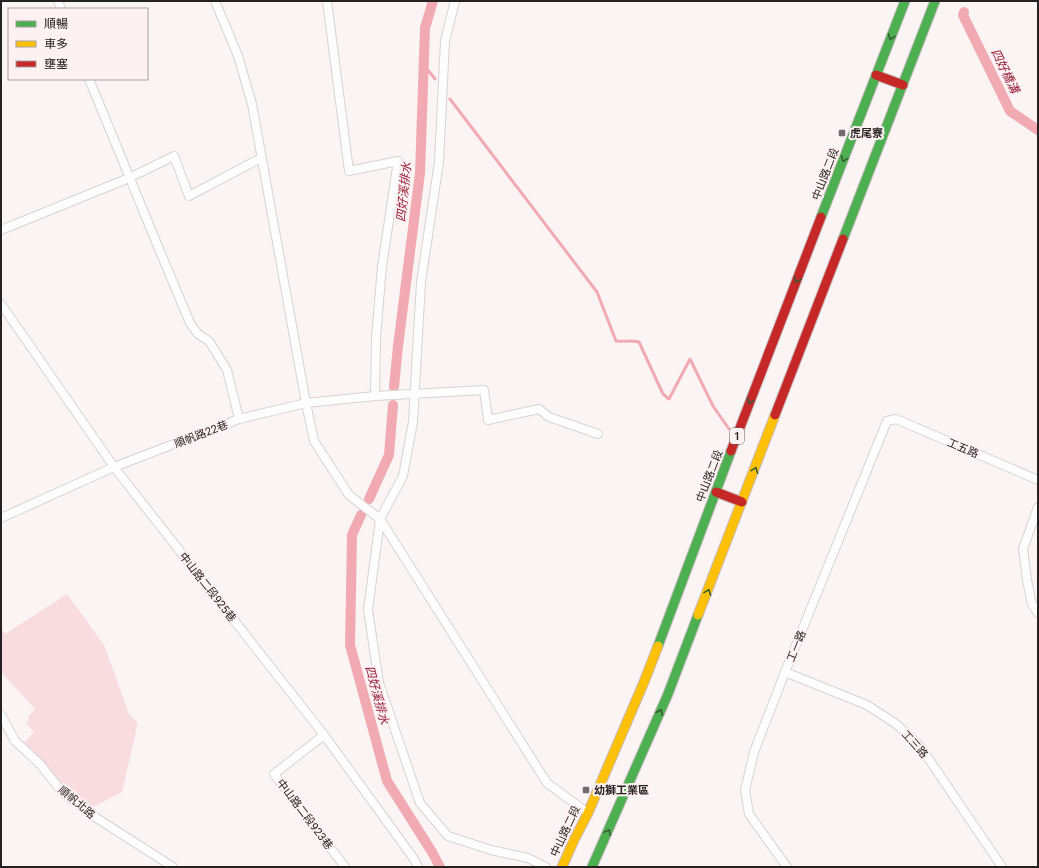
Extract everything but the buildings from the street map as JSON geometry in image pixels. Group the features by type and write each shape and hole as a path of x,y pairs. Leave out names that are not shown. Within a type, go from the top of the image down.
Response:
{"main road":[{"name":"中山路二段","path":"562,867 588,813 644,682 760,375 905,1"},
{"path":"592,867 668,694 935,1"},
{"path":"876,75 903,85"},
{"path":"716,492 742,502"}],"street":[{"path":"215,1 238,56 252,104 314,441 349,495 380,519 548,783 588,813"},
{"path":"327,1 349,171 398,161 382,266 376,337 374,396"},
{"path":"454,1 445,41 439,162 421,282 413,422 403,476 380,519 368,610 379,683 420,803 448,836 491,850 528,858 546,867"},
{"path":"89,80 190,323 198,334 208,341 227,370 239,419"},
{"path":"1,230 129,178 174,156 190,196 261,158"},
{"name":"中山路二段925巷","path":"1,304 114,467 324,735 409,852 418,867"},
{"name":"順帆路22巷","path":"1,518 114,467 239,419 306,403 374,396 484,390 488,420 539,409 549,417 598,434"},
{"name":"工五路","path":"887,421 896,419 1038,480"},
{"name":"工一路","path":"787,867 749,814 745,790 754,752 887,421"},
{"path":"1038,507 1023,549 1032,604 1038,613"},
{"name":"工三路","path":"785,672 867,705 896,724 920,746 1002,867"},
{"name":"順帆北路","path":"1,715 15,741 40,764 62,792 94,817 173,867"},
{"name":"中山路二段923巷","path":"324,735 274,774 345,867"}],"shaded area":[{"path":"67,594 104,645 129,714 138,723 122,792 89,809 64,790 55,776 24,743 34,732 27,724 29,716 35,709 1,672 1,628 5,634"}],"waterway":[{"name":"四好溪排水","path":"394,387 420,173 425,28 433,1"},
{"name":"四好橋溝","path":"964,12 963,15 1010,111 1038,130"},
{"path":"423,64 435,79"},
{"path":"450,99 597,292 616,341 639,342 663,394 669,399 690,359 713,406 729,429"},
{"name":"四好溪排水","path":"369,499 389,455 393,405"},
{"name":"四好溪排水","path":"361,515 352,535 350,645 387,781 440,867"}],"traffic: fast":[{"path":"821,217 905,1"},
{"path":"843,239 935,1"},
{"path":"658,646 731,451"},
{"path":"592,867 668,694 698,615"}],"traffic: slow":[{"path":"698,615 775,415"},
{"path":"562,867 588,813 658,646"}],"traffic: jam":[{"path":"876,75 903,85"},
{"path":"731,451 821,217"},
{"path":"775,415 843,239"},
{"path":"716,492 742,502"}],"place":[{"name":"虎尾寮","path":"842,133"},
{"name":"幼獅工業區","path":"586,790"}]}
